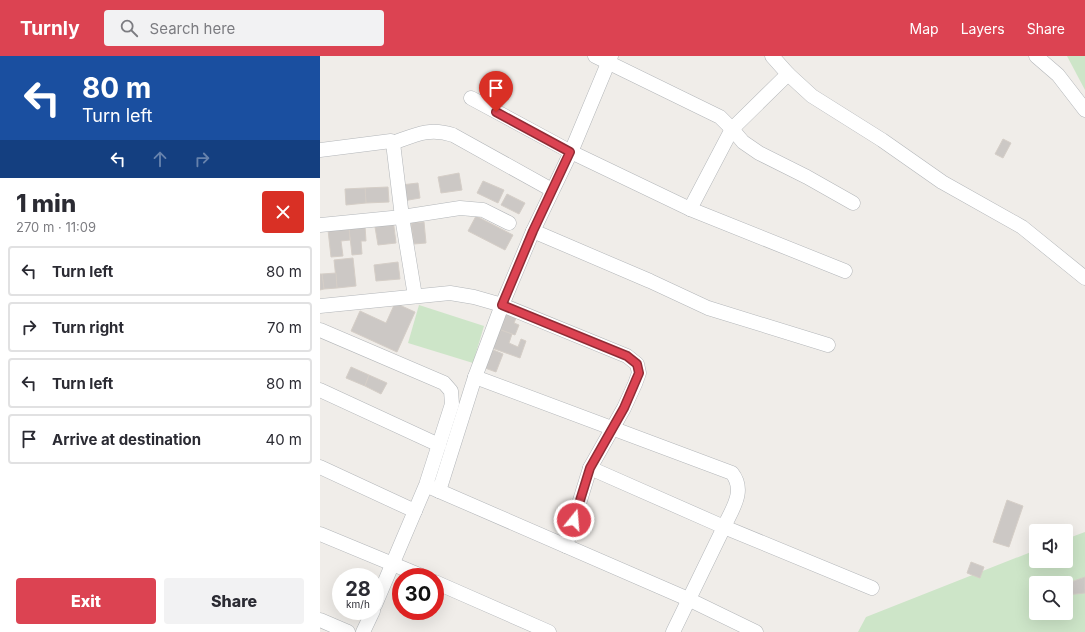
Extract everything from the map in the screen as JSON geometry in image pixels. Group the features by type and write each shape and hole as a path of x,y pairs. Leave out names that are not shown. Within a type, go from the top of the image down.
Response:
{"street":[{"path":"595,56 610,59 720,117 743,142 759,153 808,177 853,203"},
{"path":"772,56 788,74 812,96 882,140 942,182 1022,227 1085,278"},
{"path":"1036,56 1058,75 1085,110"},
{"path":"439,491 475,377 502,305 533,231 570,152 610,59"},
{"path":"690,209 732,129 788,74"},
{"path":"471,98 570,152 690,209 844,271"},
{"path":"320,150 390,141 393,143 430,131 441,131 453,135 552,190"},
{"path":"393,143 395,147 402,217 415,296"},
{"path":"320,225 402,217 460,208 483,210 509,223"},
{"path":"533,231 650,281 708,308 828,345"},
{"path":"320,306 450,293 474,297 502,305 627,356 637,364 639,373 637,379 590,468 566,546"},
{"path":"320,330 444,383 451,391 452,404 426,485 384,584"},
{"path":"475,377 732,473 737,480 739,490 736,502 673,632"},
{"path":"320,390 439,445"},
{"path":"320,467 415,511"},
{"path":"590,468 724,527 872,588"},
{"path":"426,485 688,599 756,632"},
{"path":"320,534 403,568"},
{"path":"444,586 549,632"},
{"path":"320,620 348,632"},
{"path":"363,632 368,620"}],"green space":[{"path":"1067,56 1085,56 1085,90"},
{"path":"419,305 484,326 473,363 408,343"},
{"path":"1085,532 1085,632 858,632 866,617 1029,553 1029,568 1073,568 1073,536"}],"building":[{"path":"1003,139 1011,143 1003,158 995,154"},
{"path":"459,173 462,190 441,193 438,177"},
{"path":"483,181 504,190 498,203 477,193"},
{"path":"418,183 420,198 403,201 401,185"},
{"path":"388,187 389,202 366,203 365,188"},
{"path":"365,188 366,203 346,205 345,189"},
{"path":"507,194 525,203 519,214 501,205"},
{"path":"476,216 513,235 505,250 468,231"},
{"path":"393,219 396,243 378,245 374,221"},
{"path":"424,222 426,243 414,244 411,223"},
{"path":"365,226 366,241 361,241 362,254 352,255 349,228"},
{"path":"349,228 350,240 341,241 343,256 331,257 328,230"},
{"path":"353,258 356,286 337,288 334,260"},
{"path":"398,262 400,279 376,281 374,265"},
{"path":"336,273 337,288 324,289 322,274"},
{"path":"320,274 322,274 324,289 320,290"},
{"path":"395,303 415,312 397,352 351,331 360,311 386,323"},
{"path":"506,309 518,313 514,323 519,325 515,335 498,329"},
{"path":"498,329 512,334 509,343 518,347 521,339 526,341 520,358 492,348"},
{"path":"491,349 503,354 496,372 485,368"},
{"path":"351,367 369,375 365,386 346,378"},
{"path":"369,375 387,383 381,394 365,386"},
{"path":"1007,500 1023,506 1009,547 993,542"},
{"path":"971,562 984,567 980,578 967,573"},
{"path":"1085,577 1085,593 1073,594 1073,581"}],"route":[{"path":"496,112 570,152 533,231 502,305 627,356 637,364 639,368 639,373 635,384 624,408 590,468 574,520"}]}
